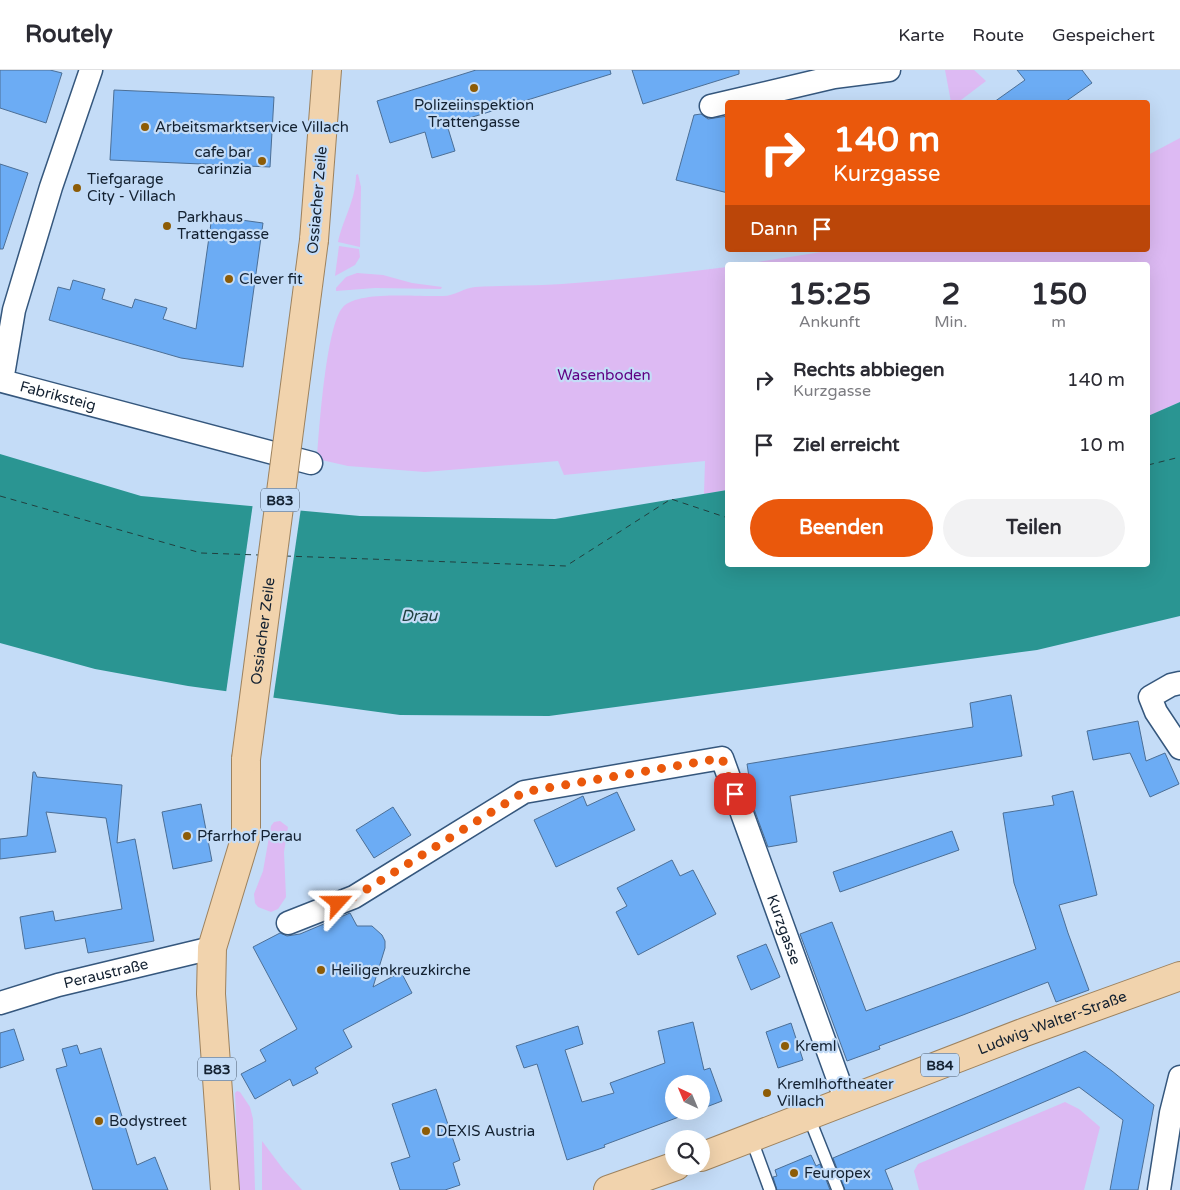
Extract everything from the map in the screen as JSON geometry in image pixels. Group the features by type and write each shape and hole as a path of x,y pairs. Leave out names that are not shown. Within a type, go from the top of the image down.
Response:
{"main road":[{"name":"Ossiacher Zeile","path":"225,1190 211,994 212,948 246,836 246,759 314,240 328,70"},
{"name":"Ludwig-Walter-Straße","path":"710,1154 1025,1032 1180,976"},
{"path":"608,1190 665,1170"}],"street":[{"name":"Fabriksteig","path":"91,70 51,187 14,310 1,380 311,463"},
{"path":"736,100 834,77 889,70"},
{"path":"711,106 725,103"},
{"path":"1180,683 1171,685 1150,697 1156,712 1180,748"},
{"name":"Kurzgasse","path":"288,922 354,897 524,792 722,758 846,1101"},
{"name":"Peraustraße","path":"0,1003 58,985 212,948"},
{"path":"1159,1190 1171,1114 1180,1077"}],"lane":[{"path":"808,1115 838,1190"},
{"path":"752,1138 770,1190"}],"green space":[{"path":"945,70 974,70 986,81 961,100 951,100"},
{"path":"1180,138 1180,402 1150,415 1150,262 758,262 821,252 1150,252 1150,154"},
{"path":"358,174 361,187 360,247 338,242 352,201 356,175"},
{"path":"339,246 359,249 360,257 355,265 335,276"},
{"name":"Wasenboden","path":"725,267 725,490 704,494 705,461 564,475 558,461 425,472 348,466 317,459 324,379 332,334 343,307 351,302 375,296 447,296 475,287 551,285 645,277"},
{"path":"357,273 383,275 412,283 442,287 441,289 375,288 336,291 336,288 346,277"},
{"path":"280,821 288,827 284,852 286,897 278,909 271,912 258,907 255,903 254,894 263,871 271,826 274,822"},
{"path":"237,1091 240,1092 250,1107 253,1119 255,1190 239,1190 235,1093"},
{"path":"1065,1102 1079,1109 1100,1127 1084,1190 919,1190 914,1171 918,1164"},
{"path":"262,1141 283,1169 302,1190 262,1190"}],"water":[{"name":"Drau","path":"1180,402 1180,616 1037,650 549,716 400,715 188,686 95,669 0,643 0,454 141,496 360,516 555,519 725,490 725,567 1150,567 1150,415"}],"pier":[{"path":"253,503 301,508 273,700 226,693"}],"building":[{"path":"0,70 50,70 62,73 46,123 0,108"},
{"path":"476,70 610,70 611,74 447,125 455,151 432,158 425,132 390,143 377,101"},
{"path":"632,70 739,70 739,74 643,104"},
{"path":"1017,70 1082,70 1092,83 1068,100 997,100 1025,80"},
{"path":"114,90 274,97 270,167 110,160"},
{"path":"701,114 708,119 725,116 725,192 676,180 694,115"},
{"path":"0,164 28,173 3,249 0,249"},
{"path":"212,216 263,223 243,367 181,358 49,320 58,287 70,290 73,280 105,289 102,299 132,308 135,299 167,308 163,319 196,329"},
{"path":"1011,695 1022,756 790,796 797,842 768,847 754,809 747,764 973,727 970,703"},
{"path":"1138,721 1146,761 1165,753 1179,784 1150,797 1130,753 1093,760 1087,731"},
{"path":"33,772 35,772 37,777 122,785 117,843 135,839 154,941 88,953 85,938 25,949 20,917 53,911 55,921 122,909 106,818 46,812 56,852 0,859 0,839 27,836"},
{"path":"1073,791 1097,895 1059,905 1089,990 1056,1002 1048,982 879,1046 880,1049 847,1061 800,934 832,922 866,1011 1036,949 1014,883 1003,813 1054,805 1052,796"},
{"path":"617,792 635,830 556,867 534,820 583,796 587,806"},
{"name":"Pfarrhof Perau","path":"201,804 212,861 173,869 162,812"},
{"path":"393,807 411,835 374,858 356,830"},
{"path":"952,831 959,850 840,892 833,872"},
{"path":"672,860 680,876 693,870 716,914 638,955 616,912 627,906 617,888"},
{"path":"350,913 357,926 372,926 382,935 385,941 385,948 373,987 401,972 412,993 343,1030 352,1047 315,1068 318,1073 293,1086 290,1079 255,1099 241,1074 266,1061 260,1050 297,1029 253,947 280,933 287,936 300,934"},
{"path":"766,944 780,977 751,990 737,956"},
{"path":"693,1022 704,1070 710,1068 722,1101 710,1106 710,1075 665,1075 665,1120 671,1120 604,1145 605,1147 567,1160 537,1064 524,1068 516,1046 578,1026 583,1044 565,1050 582,1102 614,1093 610,1083 665,1063 658,1031"},
{"name":"Kreml","path":"791,1023 803,1060 778,1068 766,1032"},
{"path":"14,1029 24,1060 0,1068 0,1033"},
{"path":"77,1045 80,1054 101,1048 137,1165 155,1157 168,1190 93,1190 56,1069 67,1066 62,1049"},
{"path":"1085,1051 1154,1105 1138,1190 1110,1190 1123,1120 1079,1087 885,1170 893,1190 845,1190 833,1158"},
{"name":"DEXIS Austria","path":"436,1089 460,1160 453,1163 460,1185 445,1190 400,1190 391,1163 410,1157 392,1104"},
{"path":"811,1155 816,1166 820,1164 830,1190 777,1190 773,1177 777,1176 775,1170"}],"ferry route":[{"path":"1150,464 1180,457"},
{"path":"0,496 201,553 259,555"},
{"path":"285,556 566,566 671,499 725,517"}],"place":[{"name":"Polizeiinspektion Trattengasse","path":"474,88"},
{"name":"Arbeitsmarktservice Villach","path":"145,127"},
{"name":"cafe bar carinzia","path":"262,161"},
{"name":"Tiefgarage City - Villach","path":"77,188"},
{"name":"Parkhaus Trattengasse","path":"167,226"},
{"name":"Clever fit","path":"229,279"},
{"name":"Pfarrhof Perau","path":"187,836"},
{"name":"Heiligenkreuzkirche","path":"321,970"},
{"name":"Kreml","path":"785,1046"},
{"name":"Kremlhoftheater Villach","path":"767,1093"},
{"name":"Bodystreet","path":"99,1121"},
{"name":"DEXIS Austria","path":"426,1131"},
{"name":"Feuropex","path":"794,1173"}],"route":[{"path":"338,903 354,897 524,792 722,758 735,794"}]}
